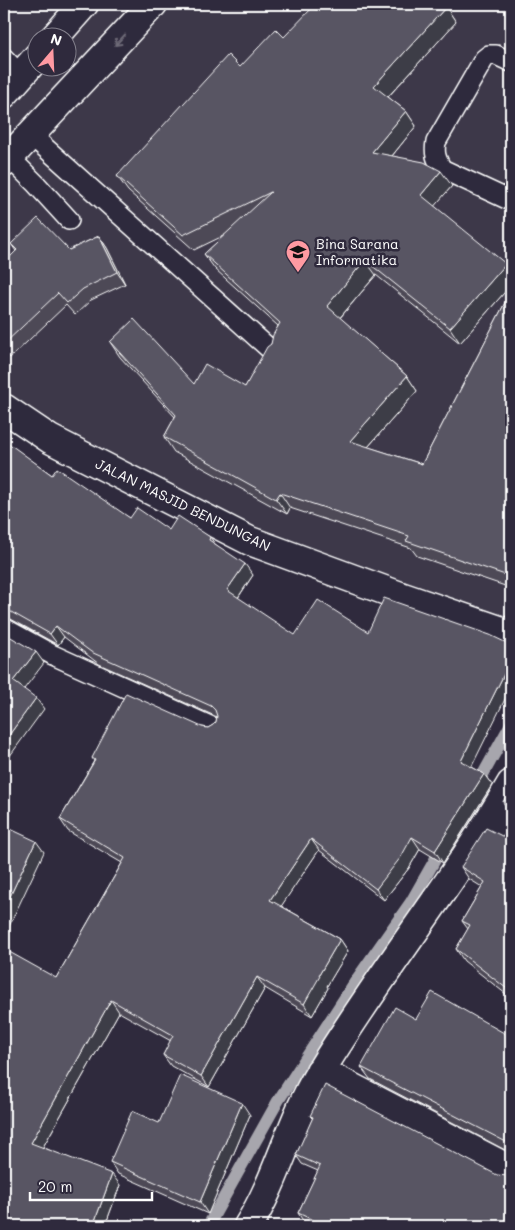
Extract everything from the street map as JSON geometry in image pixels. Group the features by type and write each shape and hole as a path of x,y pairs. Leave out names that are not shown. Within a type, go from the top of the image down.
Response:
{"street":[{"path":"63,28 84,4"},
{"path":"6,160 153,4"},
{"name":"JALAN MASJID BENDUNGAN","path":"4,408 50,438 250,541 511,634"},
{"path":"248,1226 254,1217 303,1101 320,1071 409,937 455,874 501,826 511,784"},
{"path":"320,1071 511,1170"}],"lane":[{"path":"511,62 496,55 489,55 484,59 436,142 434,151 436,160 442,169 511,200"},
{"path":"31,135 272,352"},
{"path":"6,160 36,184 68,220"},
{"path":"4,628 53,655 214,728"}],"shaded area":[{"path":"4,4 511,4 511,627 216,522 4,396"}],"building":[{"path":"321,4 442,4 446,7 374,86 406,111 372,152 424,162 441,171 421,195 506,264 450,328 365,260 327,306 407,376 350,441 422,464 511,291 511,577 406,541 409,536 280,493 276,499 164,437 176,415 110,342 134,319 194,384 205,364 245,387 267,347 271,344 273,335 280,323 204,254 271,192 183,235 117,176 228,55 240,67 276,29 284,37 313,7 316,10"},
{"path":"38,218 69,250 99,236 117,272 83,289 67,303 58,293 4,344 4,263 17,250 11,244"},
{"path":"4,440 52,475 57,468 130,518 137,508 169,530 178,516 210,537 209,540 245,564 227,590 295,635 318,600 368,632 384,598 490,635 511,645 511,660 461,761 484,774 435,851 412,837 401,857 376,889 311,839 270,900 340,939 304,1004 257,977 201,1076 163,1055 173,1035 111,1000 31,1143 112,1174 93,1226 4,1226 4,949 56,978 125,858 60,819 95,760 92,758 126,693 202,727 208,728 213,725 216,722 217,716 211,706 91,652 56,626 50,634 4,608"},
{"path":"4,633 36,652 13,681 36,698 4,742"},
{"path":"511,788 511,808 503,802"},
{"path":"4,826 36,841 4,909"},
{"path":"486,828 502,836 510,835 511,833 511,992 456,949 470,925 462,921 485,882 461,867"},
{"path":"432,992 511,1037 511,1146 361,1067 395,1007 416,1019"},
{"path":"180,1075 242,1103 200,1202 110,1162 132,1111 159,1123"},
{"path":"325,1085 497,1175 511,1177 511,1226 326,1226 298,1213 320,1166 296,1155 313,1117 310,1116"}],"waterway":[{"path":"476,787 511,724"},
{"path":"208,1226 278,1101 357,979 411,902 444,844"}],"place":[{"name":"Bina Sarana Informatika","path":"298,273"}]}
